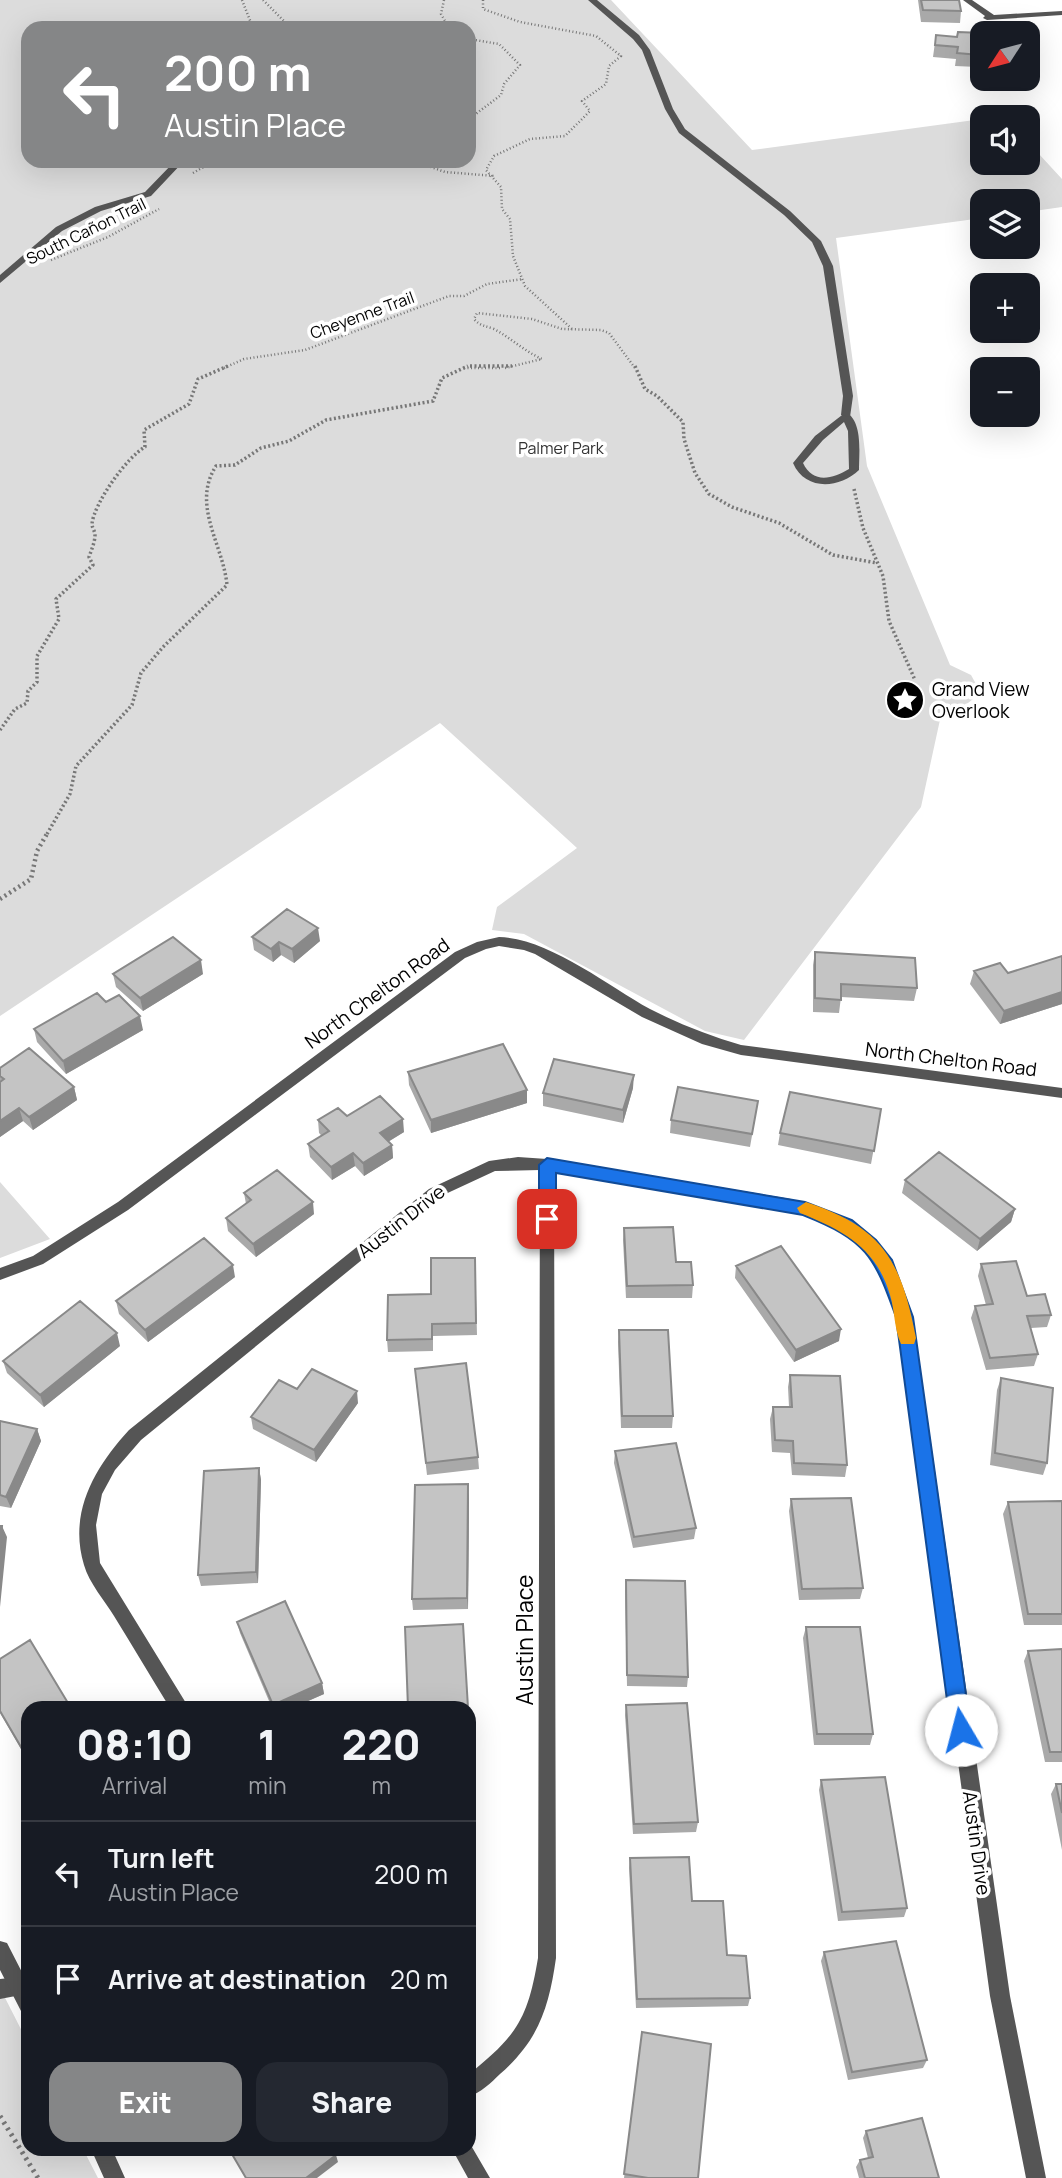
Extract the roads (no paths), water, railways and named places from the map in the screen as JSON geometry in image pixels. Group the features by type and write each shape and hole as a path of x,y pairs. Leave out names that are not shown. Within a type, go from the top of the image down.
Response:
{"street":[{"path":"592,0 636,37 646,50 669,109 682,131 787,213 817,241 831,279 848,396 846,415 853,431 854,470 835,481 809,479 801,473 798,463 819,438 846,415"},
{"path":"967,0 990,18 1062,13"},
{"path":"1040,22 1062,19"},
{"path":"0,279 59,229 98,209 148,194 173,168"},
{"name":"North Chelton Road","path":"0,1274 38,1259 123,1206 460,955 500,939 519,942 540,951 647,1013 698,1037 741,1050 1062,1093"},
{"name":"Austin Drive","path":"176,1701 92,1565 87,1538 89,1507 98,1479 135,1435 434,1194 453,1181 494,1165 547,1165 819,1212 846,1225 870,1244 886,1265 905,1317 996,1969 1035,2178"},
{"name":"Austin Place","path":"476,2081 515,2047 534,2021 547,1958 547,1165"},
{"path":"0,1950 16,1994"},
{"path":"104,2156 115,2178"},
{"path":"466,2156 480,2178"}],"place":[{"name":"Grand View Overlook","path":"905,700"}],"park label":[{"name":"Palmer Park","path":"561,448"}]}
